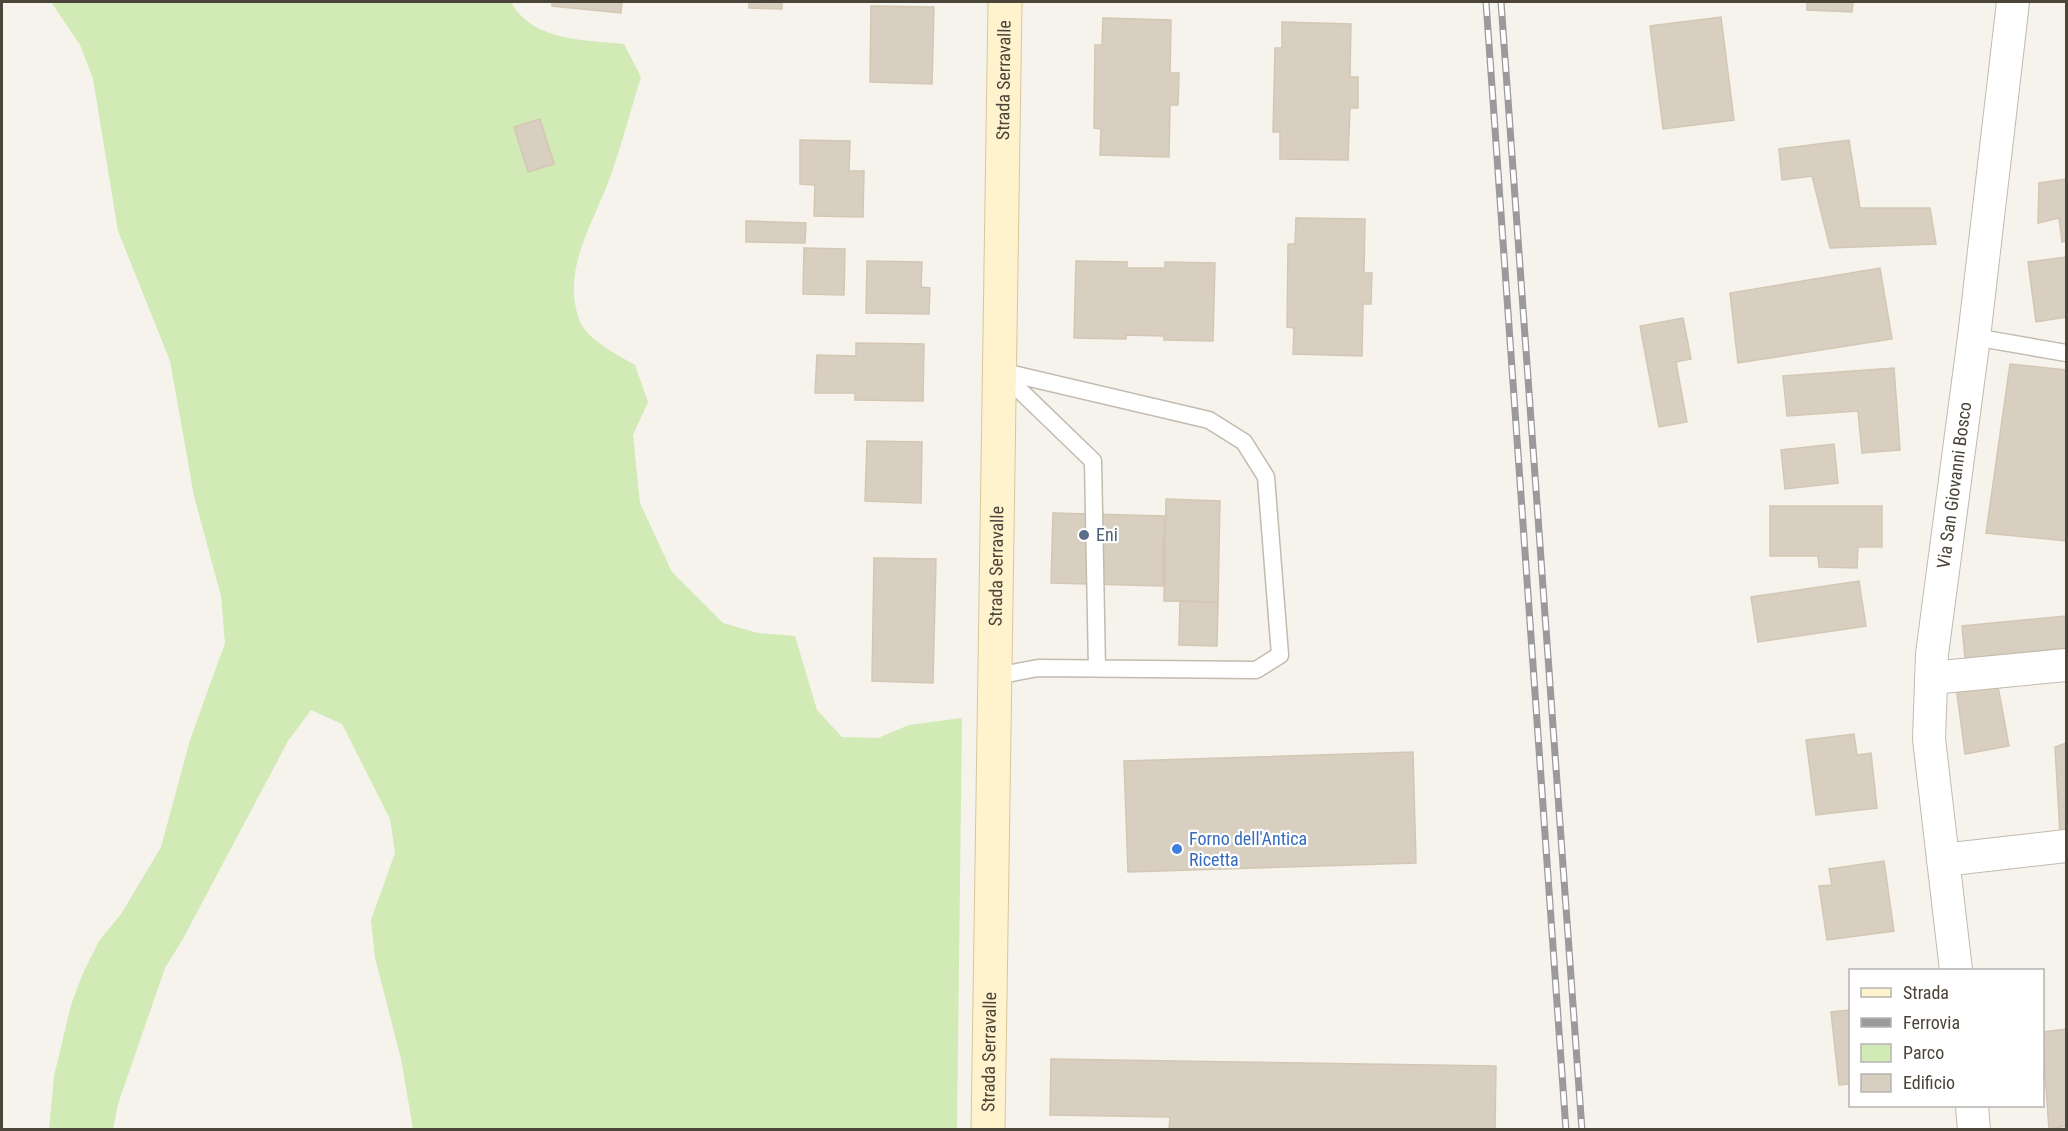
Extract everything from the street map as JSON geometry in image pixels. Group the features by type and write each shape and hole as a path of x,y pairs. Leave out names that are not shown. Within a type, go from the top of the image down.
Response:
{"main road":[{"name":"Strada Serravalle","path":"988,1130 1005,2"}],"street":[{"name":"Via San Giovanni Bosco","path":"1956,969 1929,739 1931,678 2013,2"},
{"path":"1931,678 2067,665"},
{"path":"1943,860 2067,846"},
{"path":"1972,1107 1974,1130"}],"lane":[{"path":"1974,337 2067,353"},
{"path":"1000,371 1093,461 1097,669"},
{"path":"996,676 1038,668 1256,670 1280,655 1266,477 1244,442 1209,420 1000,371"}],"green space":[{"path":"51,2 511,2 520,15 545,31 576,39 624,44 641,77 613,170 576,266 575,301 579,319 588,333 603,346 635,365 648,402 633,435 640,503 672,572 723,623 758,633 795,636 817,710 842,737 878,738 909,725 962,718 957,1129 413,1129 401,1059 375,958 371,920 395,853 390,819 342,724 311,710 288,741 184,937 165,968 118,1104 113,1129 49,1130 54,1076 71,1005 83,973 99,941 121,914 161,847 190,740 225,643 221,596 194,496 170,361 118,231 93,79 80,45"}],"building":[{"path":"552,2 622,2 621,13 552,6"},
{"path":"749,2 782,2 782,9 749,8"},
{"path":"1807,2 1853,2 1852,12 1807,10"},
{"path":"871,6 934,7 932,84 870,82"},
{"path":"1721,17 1734,120 1663,129 1650,26"},
{"path":"1103,18 1171,20 1170,73 1179,73 1178,105 1170,105 1169,157 1100,155 1101,129 1094,128 1095,45 1102,45"},
{"path":"1282,22 1351,24 1350,77 1358,77 1358,108 1350,108 1348,160 1280,159 1280,132 1273,132 1275,48 1282,48"},
{"path":"540,119 554,164 528,172 514,127"},
{"path":"800,140 850,141 849,171 864,171 863,217 814,216 815,185 800,184"},
{"path":"1849,140 1860,208 1930,208 1936,244 1830,248 1812,176 1782,180 1779,149"},
{"path":"2066,179 2066,241 2062,242 2059,218 2038,223 2039,183"},
{"path":"1296,218 1365,219 1364,273 1372,273 1371,304 1363,304 1362,356 1293,354 1294,328 1287,327 1288,244 1295,244"},
{"path":"746,221 806,223 805,243 746,242"},
{"path":"804,248 845,249 844,295 803,294"},
{"path":"2066,257 2066,317 2036,322 2028,262"},
{"path":"867,261 922,262 921,287 930,288 929,314 866,313"},
{"path":"1076,261 1127,262 1127,268 1165,268 1165,262 1215,263 1213,341 1164,340 1164,336 1126,335 1126,339 1074,338"},
{"path":"1880,268 1892,339 1738,363 1730,293"},
{"path":"1683,318 1691,359 1676,362 1687,422 1659,427 1640,326"},
{"path":"856,343 924,344 923,401 855,400 855,393 815,393 817,355 856,356"},
{"path":"2010,364 2066,370 2066,541 1986,533"},
{"path":"1894,368 1900,450 1862,453 1858,411 1787,416 1783,376"},
{"path":"867,441 922,442 921,503 865,501"},
{"path":"1834,444 1838,483 1785,489 1781,450"},
{"path":"1166,499 1220,501 1218,602 1164,601"},
{"path":"1770,506 1882,506 1882,547 1858,547 1857,568 1819,567 1818,556 1770,556"},
{"path":"1053,513 1164,516 1163,586 1051,583"},
{"path":"874,558 936,559 933,683 872,681"},
{"path":"1859,581 1866,626 1758,642 1751,597"},
{"path":"1180,601 1218,602 1217,646 1179,645"},
{"path":"2066,616 2066,648 1965,658 1962,626"},
{"path":"1997,681 2009,746 1965,754 1956,686"},
{"path":"1854,734 1857,755 1871,753 1877,808 1816,815 1806,740"},
{"path":"2066,743 2066,833 2060,834 2055,747"},
{"path":"1413,752 1416,863 1128,872 1124,761"},
{"path":"1884,861 1894,931 1827,940 1819,886 1832,885 1829,869"},
{"path":"1849,1010 1849,1084 1839,1085 1831,1012"},
{"path":"2066,1029 2066,1126 2049,1129 2044,1060 2044,1032"},
{"path":"1051,1059 1496,1066 1495,1130 1169,1130 1170,1117 1050,1115"}],"railway":[{"path":"1486,2 1566,1130"},
{"path":"1501,2 1582,1130"}],"place":[{"name":"Eni","path":"1084,535"},
{"name":"Forno dell'Antica Ricetta","path":"1177,849"}]}
